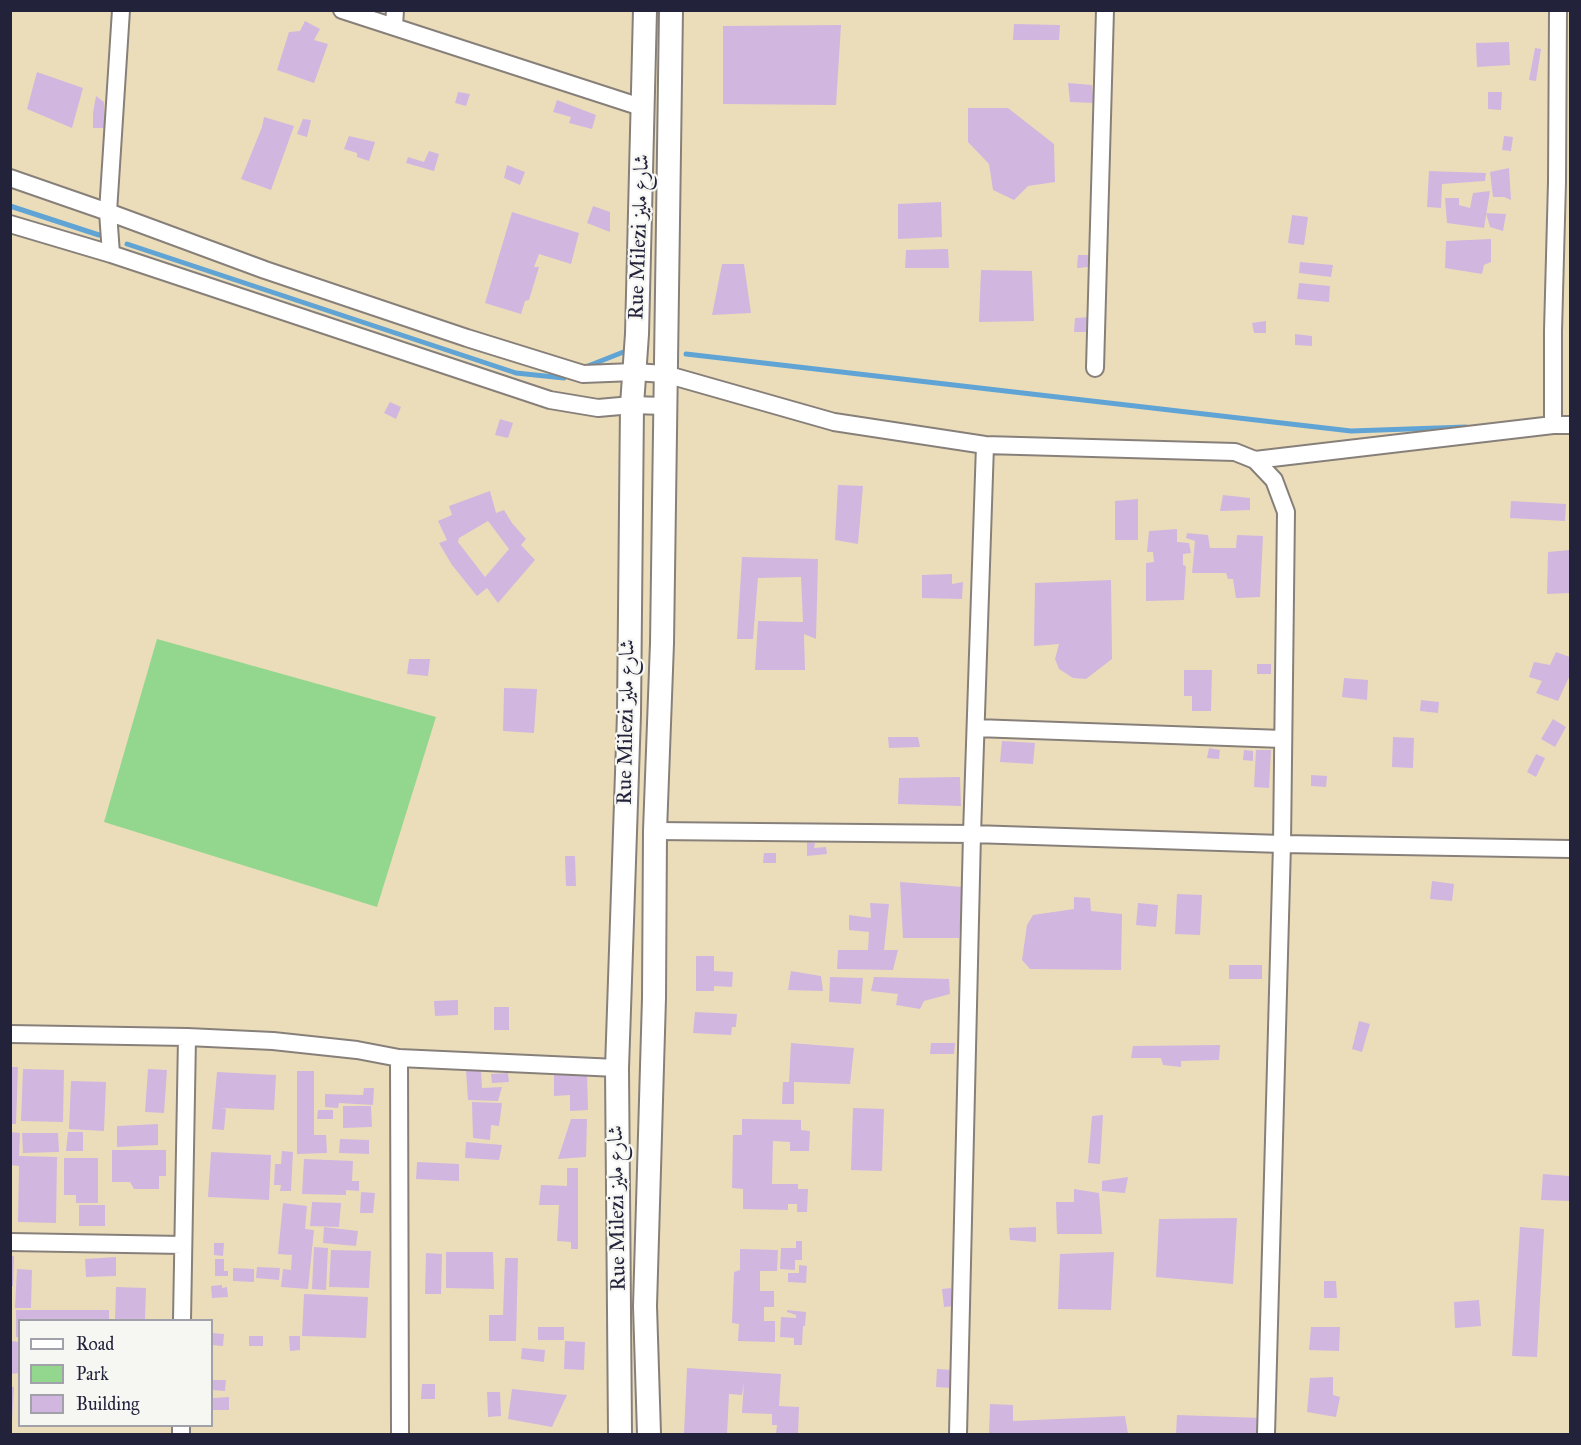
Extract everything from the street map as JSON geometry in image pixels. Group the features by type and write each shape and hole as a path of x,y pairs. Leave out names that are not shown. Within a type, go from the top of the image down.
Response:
{"street":[{"path":"111,254 108,212 121,10"},
{"path":"342,10 394,18 644,108"},
{"name":"Rue Milezi شارع مليز","path":"620,1434 617,1068 629,714 632,405 637,333 645,10"},
{"name":"Rue Milezi شارع مليز","path":"649,1434 645,1306 654,998 655,831 662,643 670,10"},
{"path":"1095,368 1105,10"},
{"path":"1255,460 1562,425 1553,331 1564,183 1558,10"},
{"path":"10,178 265,270 583,374 634,372 665,374 834,422 985,445 1235,452 1255,460 1274,480 1286,512 1282,844 1266,1434"},
{"path":"10,224 111,254 550,400 598,408 632,405 664,406"},
{"path":"958,1434 972,834 985,445"},
{"path":"976,728 1283,739"},
{"path":"655,831 972,834 1282,844 1570,849"},
{"path":"10,1034 273,1041 346,1048 399,1058 617,1068"},
{"path":"182,1319 187,1037"},
{"path":"399,1058 400,1434"},
{"path":"10,1242 183,1245"}],"green space":[{"path":"157,639 436,717 377,907 104,822"}],"building":[{"path":"305,21 320,29 314,40 328,44 314,83 277,70 289,32 300,31"},
{"path":"1014,24 1060,25 1059,40 1013,40"},
{"path":"841,25 836,105 723,104 723,26"},
{"path":"1509,42 1510,65 1477,67 1476,43"},
{"path":"1535,48 1541,49 1536,81 1529,80"},
{"path":"37,72 83,88 72,128 27,109"},
{"path":"1068,83 1092,85 1094,103 1070,102"},
{"path":"458,92 470,94 466,106 455,103"},
{"path":"1488,92 1502,92 1501,110 1488,109"},
{"path":"96,96 104,102 105,128 93,128"},
{"path":"557,100 596,115 592,129 569,123 571,117 553,112"},
{"path":"968,108 1008,108 1054,144 1055,182 1028,186 1014,200 993,190 989,164 968,142"},
{"path":"264,117 294,126 271,190 241,179"},
{"path":"303,119 311,120 307,137 297,134"},
{"path":"349,136 375,142 369,161 357,157 357,153 344,149"},
{"path":"1504,136 1513,137 1511,151 1502,150"},
{"path":"429,151 439,154 434,171 406,163 408,157 424,162"},
{"path":"507,165 525,172 520,185 504,178"},
{"path":"1509,168 1511,200 1504,197 1493,197 1490,172"},
{"path":"1429,171 1486,173 1485,181 1442,184 1441,208 1427,207"},
{"path":"1490,191 1484,228 1447,223 1445,198 1459,198 1459,205 1470,208 1473,193"},
{"path":"941,202 942,237 898,239 898,204"},
{"path":"593,206 610,212 610,232 587,223"},
{"path":"512,212 579,233 571,264 539,254 534,267 539,267 529,300 525,301 521,314 485,303"},
{"path":"1486,213 1506,214 1503,231 1490,227"},
{"path":"1292,215 1308,217 1304,245 1288,243"},
{"path":"1491,239 1491,262 1484,265 1482,274 1445,268 1446,241"},
{"path":"948,249 949,268 905,268 906,250"},
{"path":"1078,255 1090,255 1089,267 1077,268"},
{"path":"1300,262 1333,265 1331,277 1299,273"},
{"path":"722,264 744,264 751,313 712,315"},
{"path":"981,270 1032,271 1034,321 979,322"},
{"path":"1299,283 1330,286 1329,302 1297,299"},
{"path":"1089,317 1088,332 1074,332 1075,318"},
{"path":"1266,321 1266,333 1254,333 1252,323"},
{"path":"1295,334 1312,336 1312,346 1295,345"},
{"path":"390,402 401,407 396,419 384,413"},
{"path":"500,419 513,423 508,438 495,435"},
{"path":"838,485 863,486 858,544 835,540"},
{"path":"490,491 496,513 504,510 526,539 521,545 535,560 498,603 487,588 477,596 452,565 439,543 447,540 438,521 452,515 449,506","holes":["488,521 509,549 485,577 458,542 459,538"]},
{"path":"1223,495 1250,498 1250,510 1220,511"},
{"path":"1138,499 1138,540 1115,540 1115,501"},
{"path":"1511,501 1566,504 1565,521 1510,518"},
{"path":"1177,529 1177,542 1189,543 1191,553 1183,554 1183,565 1186,566 1184,600 1146,601 1146,563 1154,562 1153,552 1147,552 1149,531"},
{"path":"1187,533 1208,535 1210,548 1236,548 1237,535 1263,536 1260,597 1236,598 1233,579 1228,579 1226,573 1192,573 1195,541 1186,538"},
{"path":"1570,550 1570,593 1547,594 1548,552"},
{"path":"742,557 818,559 816,639 804,634 805,670 755,670 758,621 803,622 801,577 758,578 753,639 737,639"},
{"path":"952,574 952,584 963,582 962,599 922,598 922,575"},
{"path":"1111,580 1112,659 1086,679 1073,678 1059,669 1055,659 1059,644 1034,646 1035,583"},
{"path":"1556,652 1570,657 1570,675 1558,701 1536,693 1542,681 1529,677 1534,662 1550,665"},
{"path":"409,659 430,659 428,676 407,674"},
{"path":"1257,664 1271,664 1271,674 1257,674"},
{"path":"1184,670 1212,670 1211,711 1192,711 1192,696 1184,696"},
{"path":"1344,678 1368,680 1367,700 1342,697"},
{"path":"504,688 537,689 534,733 503,731"},
{"path":"1421,700 1439,702 1438,713 1420,711"},
{"path":"1553,719 1566,727 1555,747 1541,739"},
{"path":"888,737 918,737 920,747 889,748"},
{"path":"1393,737 1414,738 1413,768 1392,767"},
{"path":"1002,741 1035,743 1033,764 1000,762"},
{"path":"1209,748 1220,750 1219,759 1207,758"},
{"path":"1244,750 1253,751 1253,761 1243,760"},
{"path":"1256,750 1271,750 1269,788 1254,787"},
{"path":"1536,754 1545,758 1536,777 1527,772"},
{"path":"1311,775 1327,776 1326,787 1311,786"},
{"path":"960,777 961,806 898,804 899,778"},
{"path":"807,842 815,843 814,848 826,847 827,854 807,856"},
{"path":"764,853 776,853 776,863 763,863"},
{"path":"565,856 575,856 576,886 566,886"},
{"path":"1432,881 1454,884 1452,901 1430,899"},
{"path":"900,882 963,887 959,938 903,938"},
{"path":"1177,894 1202,895 1200,935 1175,934"},
{"path":"1074,897 1090,898 1091,911 1122,914 1121,970 1030,969 1022,960 1027,925 1033,915 1074,909"},
{"path":"870,903 889,904 884,950 898,950 893,970 837,969 838,950 868,950 869,932 849,930 849,915 871,918"},
{"path":"1138,903 1158,905 1156,927 1136,925"},
{"path":"696,956 714,956 714,971 733,972 732,987 714,986 714,991 696,991"},
{"path":"1229,965 1262,965 1262,979 1229,979"},
{"path":"791,971 821,976 823,991 788,990"},
{"path":"830,977 863,978 861,1004 829,1002"},
{"path":"874,977 949,979 950,994 924,1001 920,1009 896,1005 898,994 871,991"},
{"path":"458,1000 458,1015 435,1016 434,1001"},
{"path":"494,1007 509,1007 509,1030 494,1030"},
{"path":"695,1012 737,1014 736,1027 732,1027 731,1035 693,1033"},
{"path":"1359,1021 1370,1024 1362,1052 1352,1049"},
{"path":"791,1043 854,1048 850,1084 794,1082 794,1104 782,1104 783,1082 789,1082"},
{"path":"931,1043 955,1043 954,1054 930,1054"},
{"path":"1220,1045 1219,1060 1181,1061 1181,1067 1163,1065 1161,1058 1131,1058 1133,1046"},
{"path":"10,1067 18,1067 16,1124 10,1124"},
{"path":"23,1069 64,1070 63,1122 21,1121"},
{"path":"148,1069 167,1070 164,1113 145,1112"},
{"path":"466,1070 481,1070 482,1088 502,1087 498,1101 468,1100"},
{"path":"297,1071 314,1071 314,1135 326,1135 327,1153 297,1154"},
{"path":"217,1072 276,1075 274,1110 220,1108 226,1109 224,1130 212,1129"},
{"path":"508,1073 509,1082 492,1083 491,1074"},
{"path":"587,1073 588,1110 570,1111 570,1095 554,1096 554,1074"},
{"path":"71,1081 106,1082 104,1131 69,1129"},
{"path":"364,1088 374,1088 373,1105 339,1103 338,1108 325,1107 325,1094 363,1095"},
{"path":"472,1102 502,1103 499,1126 491,1125 490,1140 473,1138"},
{"path":"343,1106 371,1106 372,1127 343,1128"},
{"path":"853,1108 884,1109 882,1171 851,1170"},
{"path":"318,1110 333,1110 333,1119 317,1119"},
{"path":"1103,1115 1100,1164 1088,1163 1092,1116"},
{"path":"571,1119 587,1119 586,1157 558,1159"},
{"path":"742,1119 801,1120 801,1130 810,1131 809,1151 790,1151 790,1142 773,1141 772,1184 798,1184 798,1189 808,1189 807,1212 797,1212 797,1204 788,1204 788,1210 743,1209 743,1189 732,1188 733,1135 742,1135"},
{"path":"158,1124 158,1145 117,1147 117,1126"},
{"path":"10,1132 20,1133 19,1156 57,1157 56,1223 18,1222 19,1166 10,1165"},
{"path":"68,1132 83,1132 83,1151 66,1151"},
{"path":"22,1133 58,1133 59,1152 23,1153"},
{"path":"340,1139 369,1140 369,1154 339,1153"},
{"path":"466,1142 502,1145 499,1160 465,1158"},
{"path":"112,1150 166,1150 166,1176 159,1176 159,1189 134,1189 130,1182 112,1182"},
{"path":"282,1151 293,1152 291,1191 280,1191 281,1185 274,1185 275,1164 281,1164"},
{"path":"211,1152 271,1155 269,1200 208,1197"},
{"path":"64,1158 98,1158 98,1203 76,1203 76,1195 64,1195"},
{"path":"304,1159 353,1161 352,1181 359,1181 359,1191 346,1190 346,1195 302,1194"},
{"path":"417,1162 459,1164 459,1181 416,1179"},
{"path":"567,1168 578,1168 578,1249 571,1249 571,1242 557,1241 559,1205 539,1205 541,1185 567,1186"},
{"path":"1543,1174 1570,1176 1570,1201 1541,1200"},
{"path":"1128,1177 1125,1193 1102,1191 1102,1181"},
{"path":"1074,1189 1099,1193 1102,1234 1057,1234 1056,1202 1074,1202"},
{"path":"361,1192 375,1193 373,1213 360,1213"},
{"path":"312,1202 341,1203 339,1227 310,1226"},
{"path":"283,1203 307,1206 305,1229 314,1230 308,1289 281,1287 283,1269 291,1270 292,1255 278,1254"},
{"path":"79,1205 105,1205 105,1226 79,1226"},
{"path":"1237,1218 1233,1284 1156,1277 1159,1219"},
{"path":"324,1227 358,1231 356,1246 323,1243"},
{"path":"1036,1227 1036,1242 1010,1240 1009,1228"},
{"path":"1520,1227 1544,1229 1537,1357 1512,1356"},
{"path":"796,1241 802,1241 802,1260 795,1260 795,1270 780,1269 781,1248 796,1248"},
{"path":"214,1243 224,1243 223,1256 214,1255"},
{"path":"314,1247 328,1248 326,1290 312,1289"},
{"path":"740,1249 778,1250 777,1271 760,1271 760,1291 774,1291 774,1307 764,1307 764,1321 775,1321 775,1342 738,1341 739,1324 732,1323 734,1272 740,1270"},
{"path":"331,1250 371,1251 369,1288 329,1287"},
{"path":"446,1252 493,1252 494,1289 446,1288"},
{"path":"1114,1252 1111,1310 1058,1309 1060,1254"},
{"path":"426,1253 442,1254 441,1294 425,1294"},
{"path":"10,1256 14,1256 13,1286 10,1286"},
{"path":"116,1257 116,1276 86,1277 85,1259"},
{"path":"505,1258 518,1258 516,1341 489,1341 489,1315 503,1315"},
{"path":"215,1259 224,1259 224,1271 228,1271 228,1276 215,1276"},
{"path":"799,1265 807,1266 806,1283 788,1282 788,1273 799,1273"},
{"path":"257,1267 280,1268 279,1280 256,1278"},
{"path":"233,1268 254,1269 254,1282 233,1281"},
{"path":"17,1269 32,1270 31,1308 15,1308"},
{"path":"1324,1281 1336,1281 1337,1298 1324,1298"},
{"path":"222,1285 222,1288 227,1287 228,1297 212,1298 211,1286"},
{"path":"116,1287 146,1288 145,1319 115,1319"},
{"path":"951,1288 953,1306 944,1307 942,1289"},
{"path":"304,1294 368,1297 366,1338 302,1336"},
{"path":"1479,1300 1481,1326 1455,1328 1454,1302"},
{"path":"16,1310 109,1310 109,1319 18,1319 18,1337 16,1337"},
{"path":"787,1310 806,1312 802,1345 794,1345 794,1338 780,1337 781,1317 796,1318 796,1315"},
{"path":"538,1327 564,1327 564,1340 538,1340"},
{"path":"1311,1327 1340,1327 1339,1351 1309,1350"},
{"path":"213,1333 224,1334 223,1346 213,1345"},
{"path":"249,1336 263,1336 263,1346 249,1346"},
{"path":"289,1336 300,1336 300,1350 290,1351"},
{"path":"10,1341 18,1342 18,1373 10,1374"},
{"path":"565,1341 585,1342 584,1370 564,1369"},
{"path":"522,1348 545,1350 544,1362 521,1359"},
{"path":"687,1368 781,1374 779,1406 799,1407 798,1434 776,1434 777,1425 772,1425 772,1414 742,1413 744,1382 742,1395 729,1394 727,1434 684,1434"},
{"path":"937,1369 953,1370 952,1388 936,1387"},
{"path":"1333,1377 1333,1395 1340,1397 1336,1417 1307,1412 1310,1378"},
{"path":"213,1380 226,1380 225,1391 213,1390"},
{"path":"422,1384 435,1384 435,1399 421,1399"},
{"path":"10,1387 14,1387 12,1422 10,1422"},
{"path":"512,1389 567,1395 552,1427 508,1419"},
{"path":"487,1392 500,1392 501,1416 488,1417"},
{"path":"229,1397 229,1410 213,1410 213,1398"},
{"path":"990,1404 1013,1405 1013,1421 1125,1416 1128,1434 989,1434"},
{"path":"1177,1415 1262,1418 1261,1434 1176,1434"}],"waterway":[{"path":"10,206 99,235"},
{"path":"127,244 516,373 564,378"},
{"path":"588,366 626,351"},
{"path":"686,354 1351,431 1466,427"}]}
